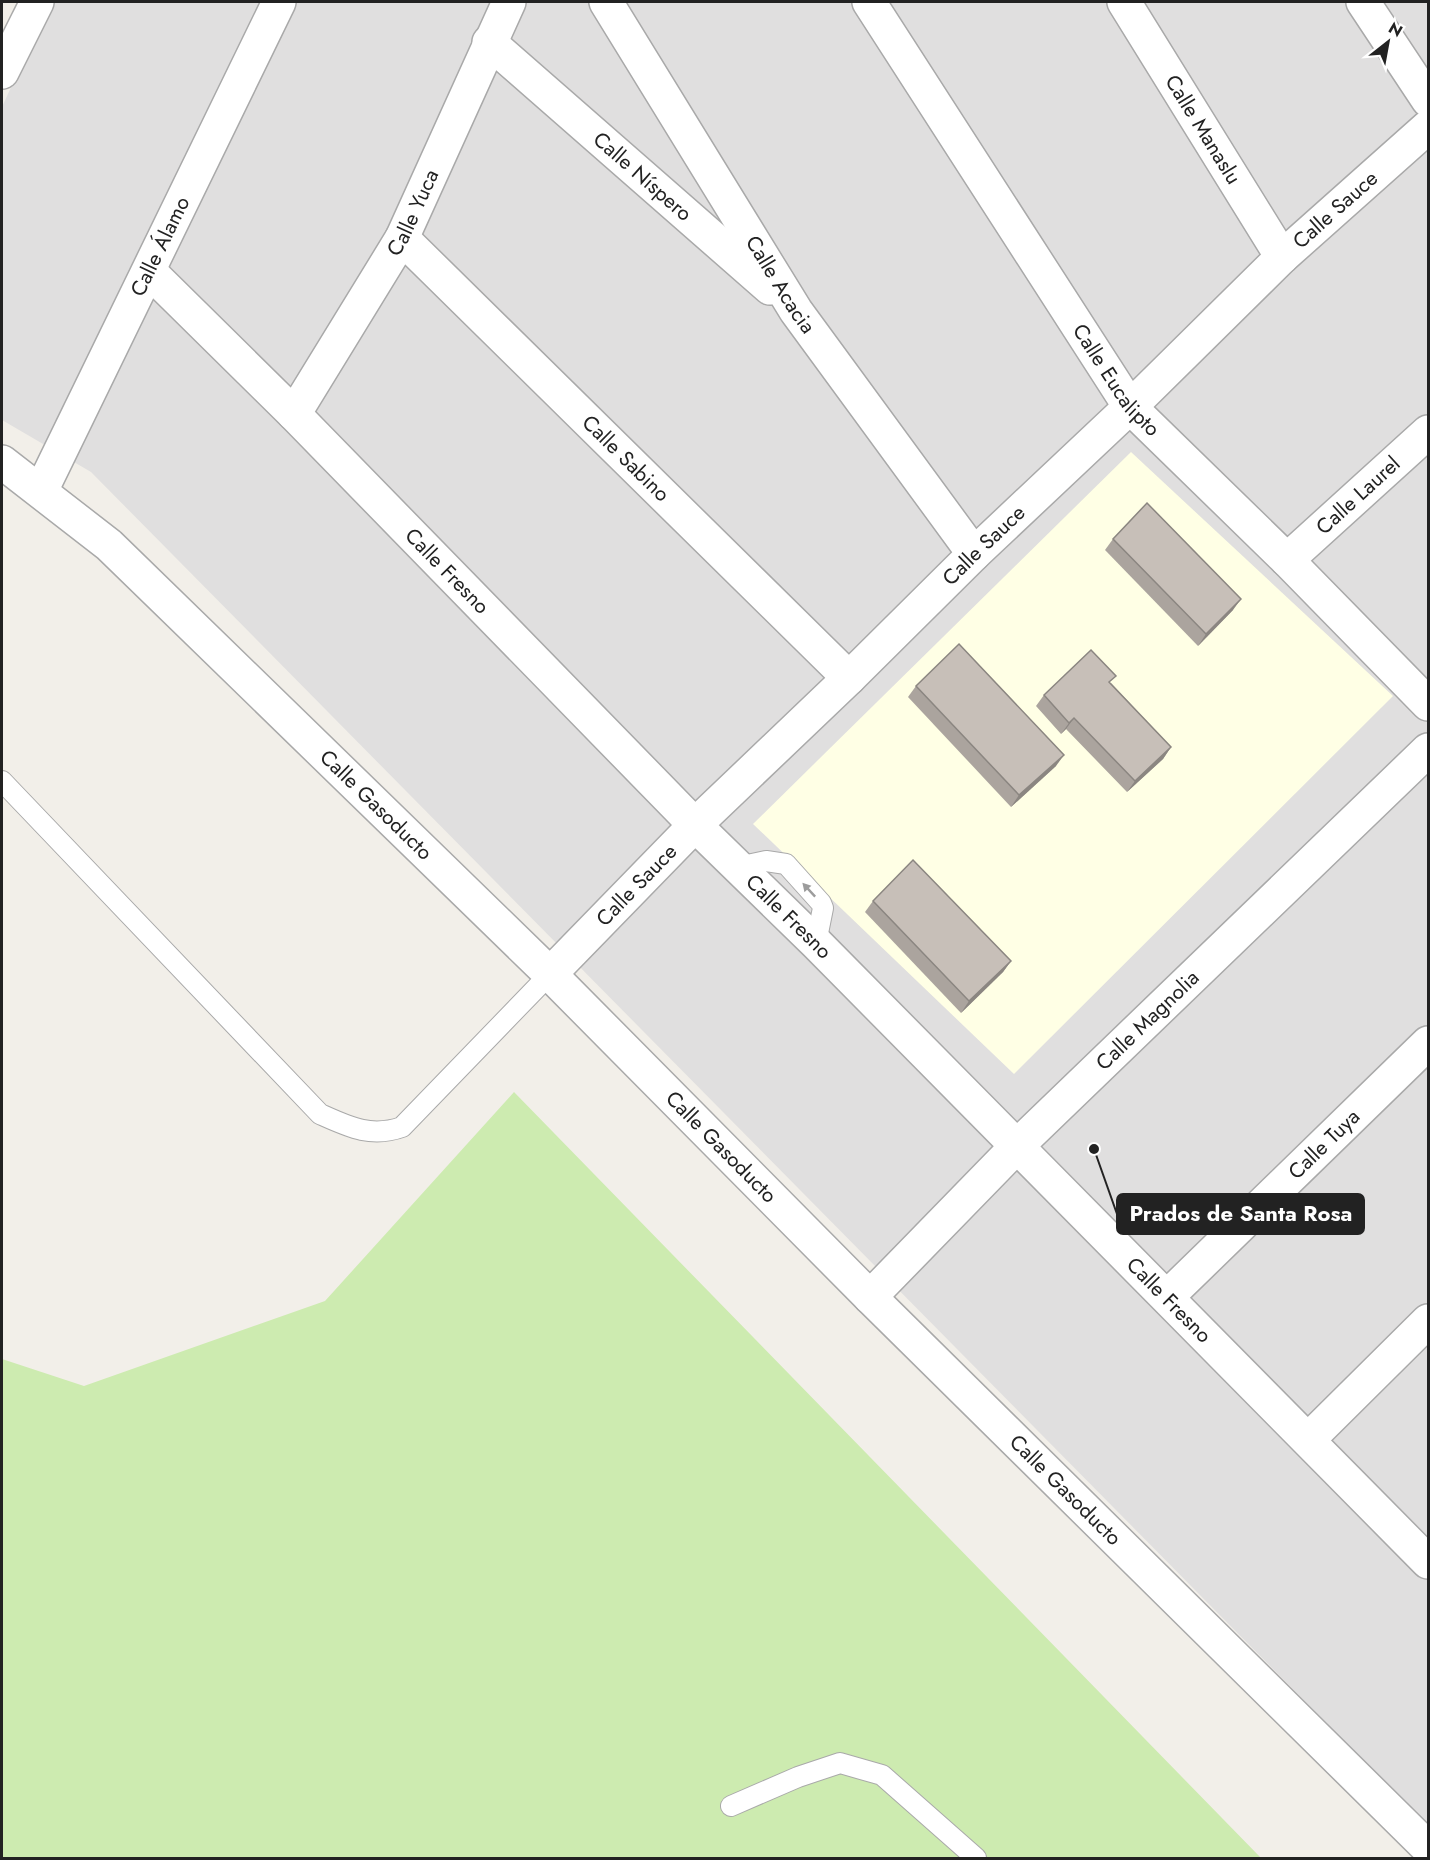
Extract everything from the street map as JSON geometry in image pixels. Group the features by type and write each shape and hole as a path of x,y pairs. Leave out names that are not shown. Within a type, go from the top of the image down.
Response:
{"street":[{"path":"2,72 37,2"},
{"name":"Calle Álamo","path":"41,491 279,2"},
{"name":"Calle Yuca","path":"294,414 402,238 509,2"},
{"name":"Calle Acacia","path":"606,2 796,310 974,554"},
{"name":"Calle Eucalipto","path":"869,2 1130,407 1287,560 1428,704"},
{"name":"Calle Manaslu","path":"1124,2 1282,257"},
{"path":"1362,2 1428,100"},
{"name":"Calle Níspero","path":"489,42 796,310"},
{"name":"Calle Sauce","path":"550,974 695,825 849,678 974,554 1130,407 1282,257 1428,127"},
{"name":"Calle Sabino","path":"402,238 849,678"},
{"name":"Calle Fresno","path":"149,271 294,414 695,825 816,943 1309,1439 1428,1562"},
{"name":"Calle Laurel","path":"1287,560 1428,432"},
{"name":"Calle Gasoducto","path":"2,462 109,544 550,974 870,1297 1428,1848"},
{"name":"Calle Magnolia","path":"870,1297 1017,1146 1428,750"},
{"name":"Calle Tuya","path":"1167,1297 1428,1043"},
{"path":"1309,1439 1428,1321"}],"lane":[{"path":"2,781 320,1114 345,1126 368,1132 388,1132 402,1127 550,974"},
{"path":"731,1806 798,1777 840,1763 882,1774 976,1858"}],"shaded area":[{"path":"50,2 1428,2 1428,1826 91,472 2,420 2,107"},
{"path":"1131,452 1393,696 1014,1074 753,824"}],"green space":[{"path":"514,1092 1261,1858 2,1858 2,1359 84,1386 325,1301"}],"building":[{"path":"1147,503 1241,599 1206,634 1113,539"},
{"path":"959,644 1064,755 1019,795 916,686"},
{"path":"1091,650 1116,676 1109,682 1171,747 1135,781 1074,718 1069,723 1044,695"},
{"path":"913,860 1011,961 969,1001 873,901"}],"place":[{"name":"Prados de Santa Rosa","path":"1094,1149"}]}
